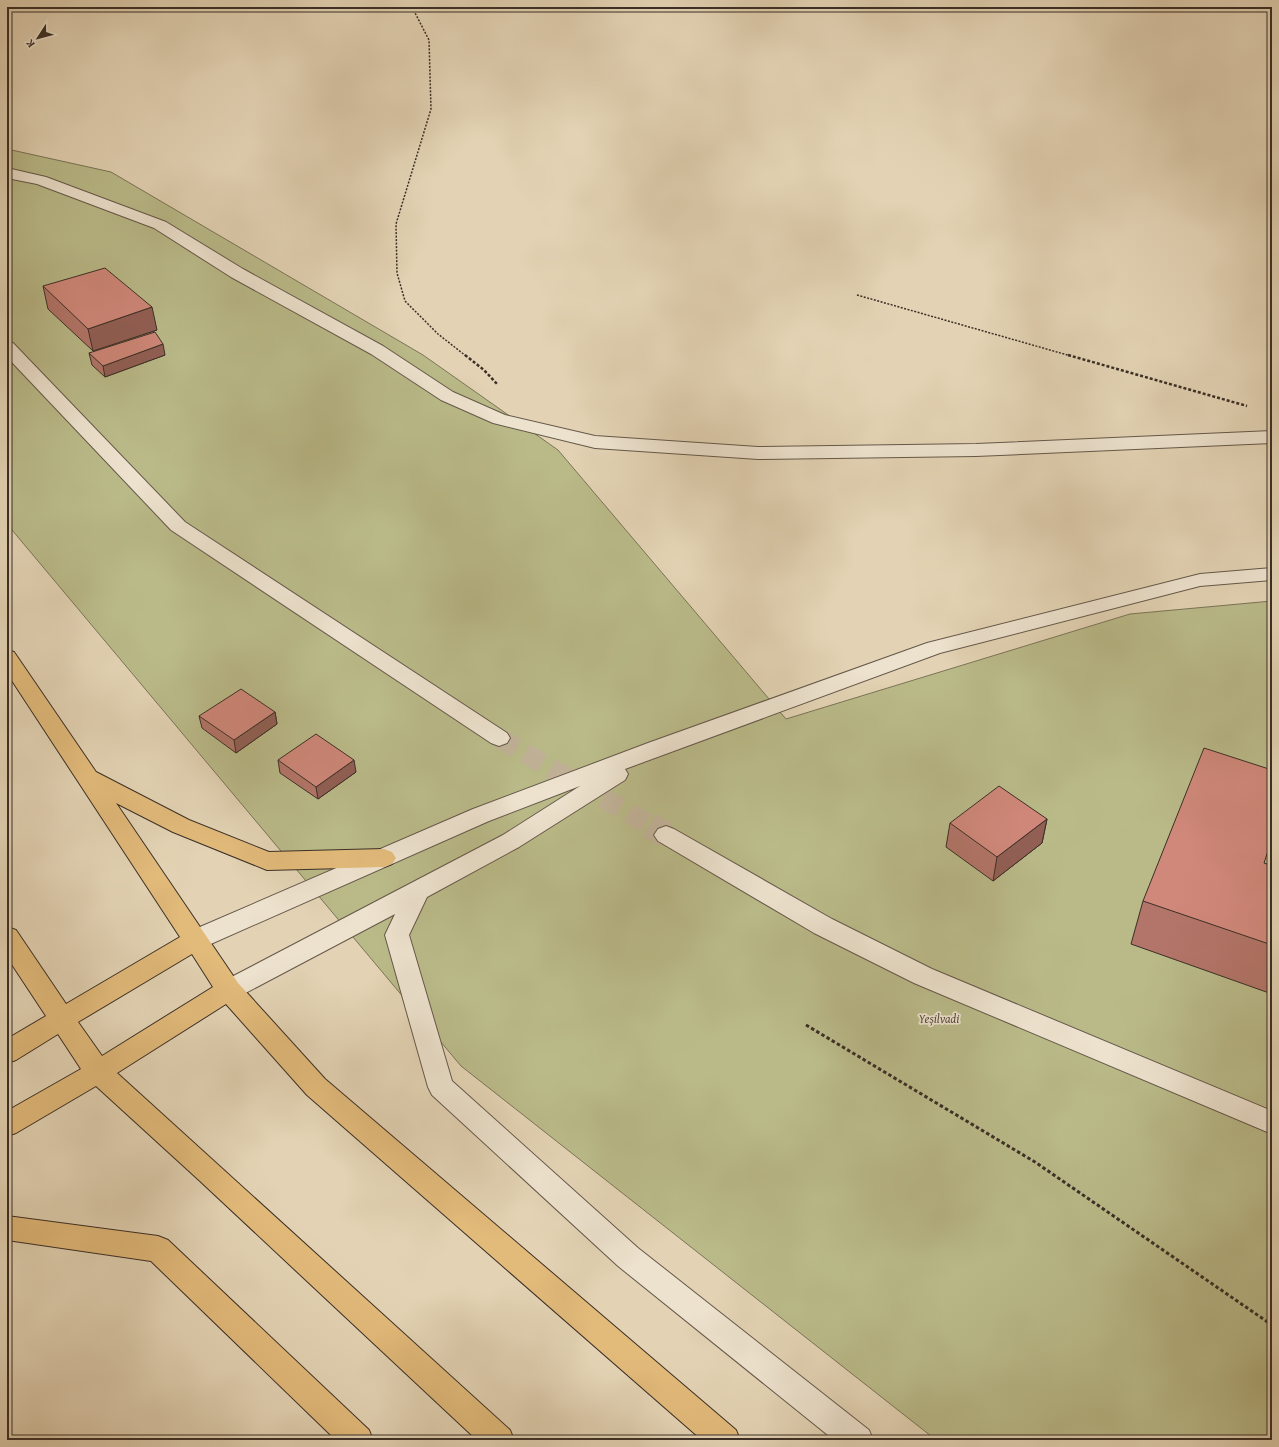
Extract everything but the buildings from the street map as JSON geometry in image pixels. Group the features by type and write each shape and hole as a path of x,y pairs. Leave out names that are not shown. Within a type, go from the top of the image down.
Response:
{"main road":[{"path":"7,657 194,940 229,990 316,1087 725,1440"},
{"path":"86,777 181,826 267,861 384,858"},
{"path":"7,937 98,1072 210,1173 499,1440"},
{"path":"7,1052 194,940"},
{"path":"7,1126 98,1072 229,990"},
{"path":"7,1228 158,1249 358,1440"}],"street":[{"path":"7,173 41,180 160,225 237,272 377,350 447,396 499,419 595,442 758,453 976,450 1272,437"},
{"path":"7,347 178,526 499,738"},
{"path":"194,940 481,815 656,749 934,648 1200,580 1272,574"},
{"path":"229,990 511,841 656,749"},
{"path":"666,835 823,926 924,976 1272,1123"},
{"path":"416,891 397,935 441,1087 628,1257 858,1440"}],"path":[{"path":"412,7 429,40 431,109 396,224 397,272 405,301 438,334 484,370 507,394 513,423"},
{"path":"857,295 1249,407"},
{"path":"806,1025 1035,1162 1272,1325"}],"green space":[{"name":"Yeşilvadi","path":"7,149 111,172 423,355 558,450 786,719 1130,614 1272,601 1272,1440 936,1440 461,1066 7,524"}],"tunnel":[{"path":"499,738 651,826"},
{"path":"649,825 666,835"}]}
